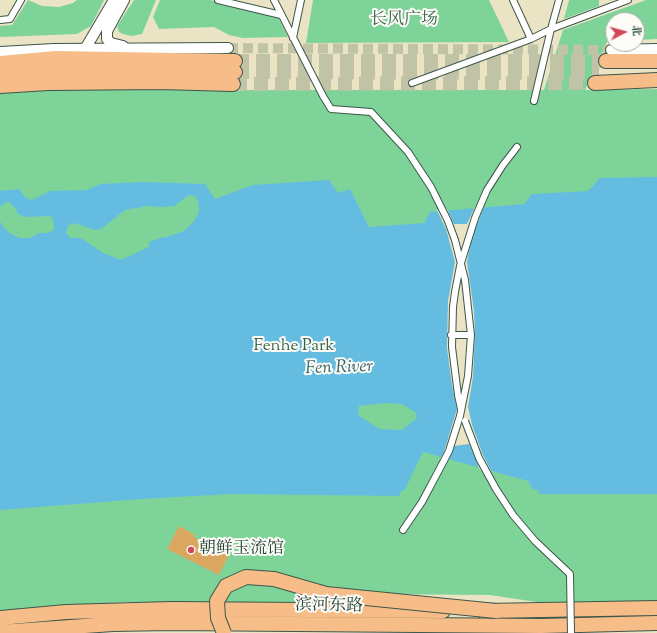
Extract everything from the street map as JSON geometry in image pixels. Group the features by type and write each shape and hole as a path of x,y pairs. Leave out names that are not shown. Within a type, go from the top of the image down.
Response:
{"highway":[{"path":"609,55 657,61"},
{"path":"0,63 56,58 234,72"},
{"path":"0,74 57,69 234,72"},
{"path":"0,86 48,83 161,82 234,72"},
{"path":"597,78 656,78"},
{"path":"224,633 218,618 217,601 226,586 246,577 274,579 326,594 496,611"},
{"name":"滨河东路","path":"0,618 66,612 171,609 496,611 657,608"},
{"name":"滨河东路","path":"0,632 121,624 228,623 541,626 657,623"},
{"path":"93,633 121,624"},
{"path":"578,633 600,624"}],"street":[{"path":"0,20 10,19 21,0"},
{"path":"85,49 114,0"},
{"path":"124,0 107,31 107,39 111,43 138,48"},
{"path":"218,0 281,14"},
{"path":"274,0 331,109 370,112 408,152 431,187 448,221 455,240 465,280 471,335 466,390 460,416 449,451 429,489 403,530"},
{"path":"293,38 301,0"},
{"path":"513,0 531,39"},
{"path":"534,101 559,0"},
{"path":"412,83 531,39 551,29 628,0"},
{"path":"0,52 54,49 228,48"},
{"path":"609,55 657,49"},
{"path":"517,146 487,190 475,218 460,266 455,292 451,335 458,395 465,420 479,458 496,489 513,515 535,541 570,574 571,633"},
{"path":"451,335 471,335"}],"green space":[{"path":"28,0 42,6 59,7 73,3 77,0 104,0 91,26 77,34 0,37 0,26 12,25"},
{"path":"134,0 156,0 142,34 132,36 119,32 117,26"},
{"path":"160,0 210,0 278,17 288,37 243,38 229,35 214,27 159,29 153,17"},
{"name":"长风广场","path":"313,0 489,0 509,42 306,43"},
{"path":"569,0 599,0 599,6 564,19"},
{"name":"Fenhe Park","path":"646,0 657,0 657,39 645,40 645,12 613,12"},
{"name":"Fenhe Park","path":"605,15 605,46 585,90 657,89 657,602 556,605 490,595 364,594 345,604 129,602 45,607 0,612 0,93 89,88 199,90 544,90 563,30"}],"water":[{"name":"Fen River","path":"657,177 657,494 540,494 537,489 533,490 528,481 423,452 404,491 402,490 399,496 232,494 141,499 0,510 0,221 3,227 11,234 20,238 30,238 39,233 48,233 54,230 54,223 51,216 24,217 18,214 9,202 0,207 0,191 19,189 26,198 32,200 50,191 87,190 100,184 144,182 205,184 215,199 253,185 329,180 338,193 350,189 369,227 424,223 430,212 524,204 532,194 588,191 600,178","holes":["189,195 195,196 198,202 199,211 195,220 184,231 149,242 149,247 121,260 103,253 81,238 70,238 66,233 68,226 74,223 95,230 101,229 125,210 148,206 174,206","385,403 402,404 416,413 417,418 402,430 379,429 358,415 359,406"]}],"pier":[{"path":"484,206 471,240 467,262 474,311 475,334 473,377 468,407 472,425 483,455 492,473 480,470 469,444 454,446 448,461 440,459 444,452 457,409 447,348 448,301 455,262 446,229 437,210 447,209 454,224 467,224 475,207"}],"building":[{"name":"朝鲜玉流馆","path":"179,526 195,535 194,537 201,541 199,544 214,551 215,549 220,552 223,547 231,551 219,575 167,549"}],"tunnel":[{"path":"228,48 605,50"},
{"path":"235,61 606,61"},
{"path":"235,72 599,73"},
{"path":"233,84 595,83"}],"place":[{"name":"朝鲜玉流馆","path":"191,550"}]}
